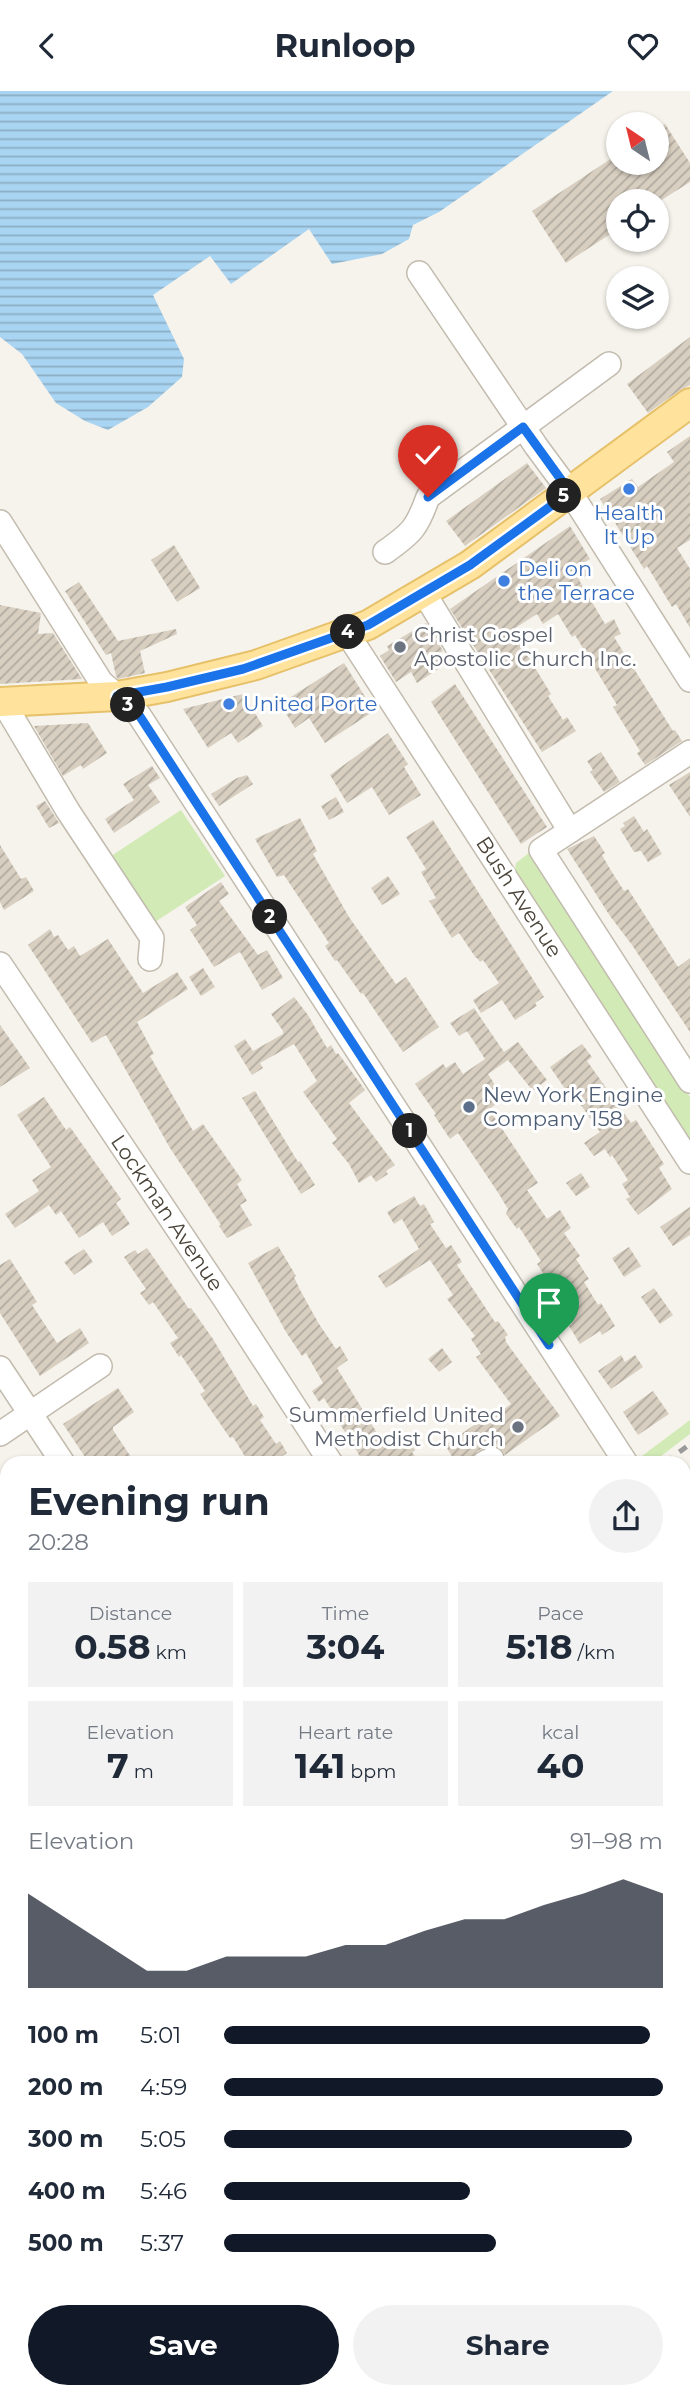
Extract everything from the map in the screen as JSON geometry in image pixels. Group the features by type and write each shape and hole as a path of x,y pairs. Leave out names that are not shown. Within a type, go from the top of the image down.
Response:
{"main road":[{"path":"2,702 117,696 167,687 243,669 380,619 470,565 690,403"}],"street":[{"path":"419,273 570,492 690,680"},
{"path":"385,552 410,535 420,521 428,497 609,364"},
{"path":"0,523 101,682 139,715 622,1456"},
{"path":"424,593 570,831 690,752"},
{"name":"Bush Avenue","path":"347,633 690,1162"},
{"path":"2,702 68,811 152,938 150,959"},
{"name":"Bush Avenue","path":"570,831 541,850 690,1081"},
{"name":"Lockman Avenue","path":"0,964 326,1456"},
{"path":"0,1434 100,1366"},
{"path":"0,1367 59,1456"}],"green space":[{"path":"181,810 225,876 149,926 105,860"},
{"path":"529,853 690,1097 690,1139 515,869 516,863"},
{"path":"690,1420 690,1434 661,1456 642,1456"}],"water":[{"path":"0,91 613,91 439,212 413,225 409,239 382,254 332,264 309,229 231,284 210,256 153,295 184,359 182,377 148,407 108,430 85,421 56,403 22,354 0,337"}],"building":[{"path":"669,130 690,163 690,182 669,195 669,189 606,189 606,237 566,263 532,211 606,162 606,175 669,175"},
{"path":"690,337 690,385 648,413 627,384"},
{"path":"690,436 690,540 677,548 690,569 690,628 676,604 672,607 647,566 644,569 600,499 632,479 638,487 674,462 667,452"},
{"path":"527,463 546,488 465,546 446,521"},
{"path":"570,526 590,559 585,562 592,572 579,580 605,624 614,619 621,634 614,637 682,741 645,765 637,753 640,751 613,707 617,705 575,635 572,637 558,614 543,624 537,614 512,630 551,694 548,696 563,720 567,717 576,731 542,752 450,609"},
{"path":"174,545 200,588 177,602 151,560"},
{"path":"79,582 118,641 176,629 177,634 140,651 145,673 118,679 111,653 106,655 65,591"},
{"path":"0,605 41,613 38,634 53,633 82,679 0,684"},
{"path":"426,623 443,651 436,655 443,666 417,683 411,672 396,682 380,656 389,650 387,646"},
{"path":"344,663 374,711 325,743 309,718 295,728 280,704"},
{"path":"455,684 547,827 521,844 431,702"},
{"path":"243,694 263,726 238,743 231,733 208,748 183,709"},
{"path":"88,723 107,753 83,769 81,765 63,776 34,726"},
{"path":"388,733 408,764 404,767 421,795 389,815 372,787 347,803 330,775"},
{"path":"601,752 620,782 604,792 590,772 593,770 587,761"},
{"path":"152,766 160,778 148,785 160,802 114,833 105,819 134,800 123,784"},
{"path":"690,772 690,817 669,785"},
{"path":"247,775 253,784 219,806 211,794"},
{"path":"336,797 344,812 329,820 321,806"},
{"path":"45,801 59,823 49,828 36,806"},
{"path":"634,816 644,832 647,829 662,854 648,862 641,851 634,852 620,829 625,826 623,823"},
{"path":"300,818 317,851 313,854 349,917 396,984 406,977 439,1027 403,1052 363,993 361,994 337,960 335,961 325,946 329,943 284,875 277,877 255,839"},
{"path":"433,820 544,997 535,1003 537,1006 515,1020 502,1000 481,1013 473,1000 499,983 483,960 480,962 476,958 459,933 452,938 429,901 436,898 421,872 426,869 406,837"},
{"path":"594,836 624,891 628,889 678,967 690,958 690,1032 567,849"},
{"path":"0,845 21,879 26,877 34,891 4,910 0,902"},
{"path":"388,876 400,894 382,905 371,888"},
{"path":"221,882 229,894 219,901 258,955 267,950 283,978 262,990 240,952 214,967 190,930 197,925 185,907"},
{"path":"50,929 54,937 58,935 68,950 74,946 80,956 108,939 143,993 177,972 188,989 137,1022 154,1054 150,1056 193,1131 203,1124 242,1180 237,1184 247,1201 240,1205 252,1225 227,1238 170,1148 106,1035 92,1043 28,945"},
{"path":"203,968 215,987 201,996 189,977"},
{"path":"294,997 327,1048 331,1045 365,1090 349,1103 395,1165 376,1182 371,1175 359,1183 349,1164 332,1143 337,1139 303,1092 317,1081 294,1044 260,1063 263,1068 252,1075 234,1046 245,1039 253,1051 283,1034 271,1014"},
{"path":"474,1008 504,1052 518,1042 547,1080 533,1091 508,1060 488,1074 504,1099 489,1109 538,1183 527,1190 547,1219 560,1210 571,1228 564,1233 580,1256 576,1259 589,1279 584,1282 615,1326 602,1335 600,1331 580,1344 569,1326 572,1324 550,1289 553,1288 537,1264 541,1261 519,1227 517,1229 506,1214 508,1209 497,1191 458,1133 450,1139 415,1084 443,1064 446,1068 455,1062 463,1074 485,1059 467,1031 459,1036 450,1023"},
{"path":"0,1025 30,1068 0,1087"},
{"path":"582,1044 592,1057 587,1061 631,1123 636,1120 664,1164 659,1168 672,1189 638,1215 626,1199 630,1197 622,1184 628,1180 612,1155 610,1157 605,1149 594,1156 584,1143 600,1132 550,1067"},
{"path":"255,1091 315,1185 301,1194 242,1098"},
{"path":"44,1097 66,1130 70,1127 121,1199 116,1203 130,1224 112,1236 103,1222 79,1238 61,1211 56,1215 49,1205 15,1228 5,1214 39,1191 32,1180 51,1167 17,1115"},
{"path":"581,1173 590,1187 576,1196 566,1183"},
{"path":"414,1196 420,1206 424,1204 434,1222 430,1224 446,1248 451,1245 462,1262 457,1265 495,1322 498,1321 508,1335 505,1337 506,1342 560,1416 505,1455 500,1448 492,1445 477,1451 473,1456 452,1456 445,1445 511,1404 476,1357 481,1354 471,1339 475,1336 447,1299 453,1295 430,1260 386,1288 378,1276 419,1249 402,1219 394,1224 387,1212"},
{"path":"690,1207 690,1235 673,1246 660,1227"},
{"path":"278,1246 319,1324 336,1349 340,1346 348,1360 337,1368 385,1446 405,1434 415,1450 412,1452 415,1456 360,1456 324,1398 319,1402 312,1391 323,1383 306,1353 302,1356 286,1332 248,1263"},
{"path":"629,1247 641,1266 624,1277 612,1258"},
{"path":"147,1248 213,1339 253,1406 256,1404 264,1417 260,1420 276,1444 280,1441 287,1453 282,1456 245,1456 233,1437 230,1438 200,1394 205,1391 170,1343 178,1338 153,1302 149,1305 140,1293 146,1289 124,1257 135,1250 138,1254"},
{"path":"84,1249 93,1262 74,1275 64,1262"},
{"path":"10,1259 37,1302 32,1305 57,1343 80,1328 89,1343 40,1376 0,1313 0,1265"},
{"path":"654,1288 673,1315 660,1324 641,1297"},
{"path":"442,1348 452,1362 439,1372 428,1359"},
{"path":"621,1355 625,1362 635,1355 643,1367 611,1389 598,1371"},
{"path":"118,1388 134,1412 113,1427 113,1430 130,1456 84,1456 63,1424"},
{"path":"653,1391 669,1414 638,1435 623,1412"}],"railway":[{"path":"674,1456 690,1444"}],"place":[{"name":"Health It Up","path":"629,489"},
{"name":"Deli on the Terrace","path":"504,581"},
{"name":"Christ Gospel Apostolic Church Inc.","path":"400,647"},
{"name":"United Porte","path":"229,704"},
{"name":"New York Engine Company 158","path":"469,1107"},
{"name":"Summerfield United Methodist Church","path":"518,1427"}],"route":[{"path":"428,497 523,427 570,492 470,565 368,625 243,669 117,696 139,715 549,1345"}]}
